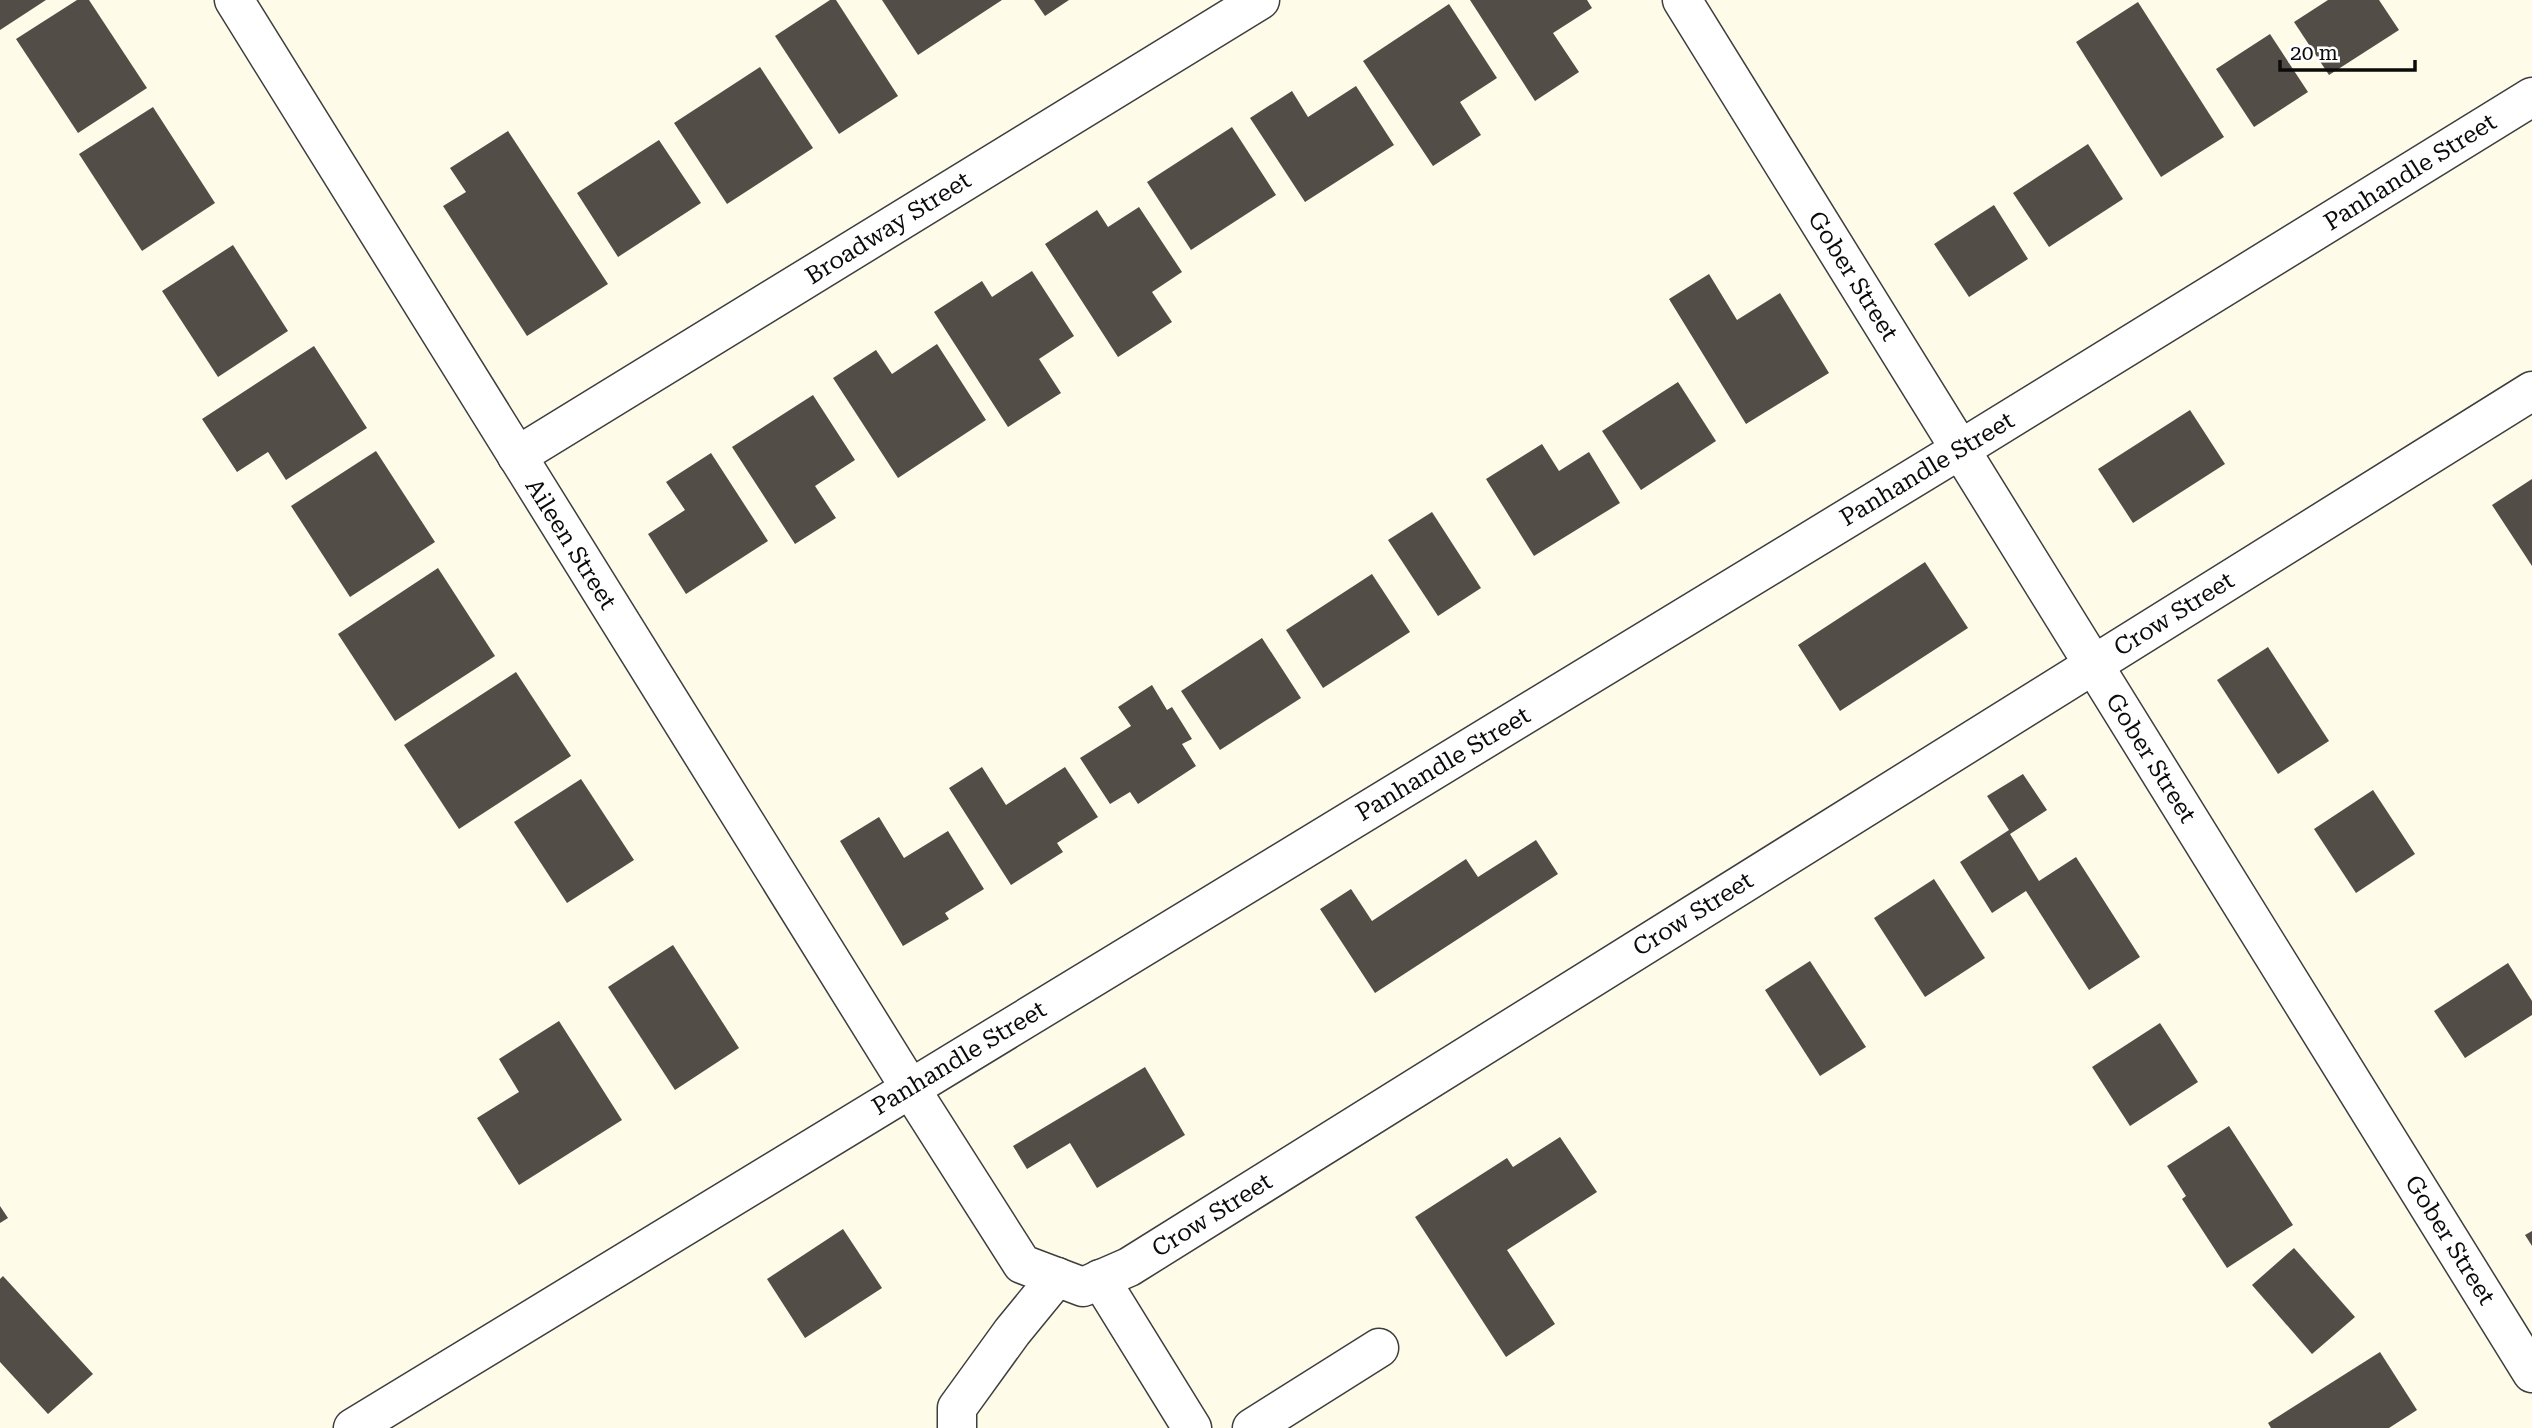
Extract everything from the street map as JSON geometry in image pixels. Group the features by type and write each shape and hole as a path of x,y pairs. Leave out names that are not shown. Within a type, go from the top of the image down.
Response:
{"street":[{"name":"Aileen Street","path":"234,0 910,1088"},
{"name":"Broadway Street","path":"517,456 1259,0"},
{"name":"Gober Street","path":"1682,0 2532,1373"},
{"name":"Panhandle Street","path":"353,1428 1961,449 2532,97"},
{"name":"Crow Street","path":"910,1088 1022,1264 1083,1287 1129,1266 2532,391"},
{"path":"957,1428 957,1408 1012,1332 1057,1277"},
{"path":"1100,1279 1192,1428"},
{"path":"1252,1428 1379,1348"}],"building":[{"path":"0,0 46,0 0,30"},
{"path":"77,0 89,0 147,88 78,133 16,39"},
{"path":"830,0 836,0 898,96 839,134 775,36"},
{"path":"882,0 1002,0 918,55"},
{"path":"1034,0 1069,0 1045,16"},
{"path":"1470,0 1587,0 1592,8 1553,33 1579,72 1535,101"},
{"path":"2328,0 2379,0 2399,30 2329,75 2294,22"},
{"path":"2138,2 2224,137 2161,177 2076,42"},
{"path":"1449,4 1497,78 1460,102 1481,135 1433,166 1363,61"},
{"path":"2270,34 2308,92 2254,127 2216,69"},
{"path":"760,67 813,148 727,204 674,123"},
{"path":"1356,86 1394,145 1305,202 1250,118 1292,91 1308,117"},
{"path":"153,107 215,203 142,251 79,154"},
{"path":"1232,127 1276,195 1191,250 1147,182"},
{"path":"508,131 608,284 527,336 443,206 466,192 450,168"},
{"path":"659,140 701,203 618,257 577,193"},
{"path":"2088,144 2123,199 2049,247 2013,193"},
{"path":"1994,205 2028,259 1969,297 1934,244"},
{"path":"1139,207 1182,272 1152,292 1172,322 1118,357 1045,244 1097,210 1108,227"},
{"path":"233,245 288,331 218,377 162,291"},
{"path":"1032,271 1074,336 1039,359 1061,393 1008,427 934,312 982,281 992,297"},
{"path":"1709,274 1737,320 1780,293 1829,373 1746,424 1669,299"},
{"path":"937,344 986,420 898,478 833,378 876,350 892,374"},
{"path":"314,346 367,428 286,480 268,452 237,472 202,419"},
{"path":"1678,382 1716,441 1641,490 1602,431"},
{"path":"813,395 855,460 815,486 836,518 795,544 732,447"},
{"path":"2190,410 2225,464 2133,523 2098,469"},
{"path":"1542,444 1559,471 1589,452 1620,503 1534,556 1486,479"},
{"path":"376,451 435,542 350,597 291,506"},
{"path":"711,453 768,541 686,594 648,534 685,510 666,482"},
{"path":"2532,479 2532,566 2492,505"},
{"path":"1432,512 1481,588 1438,616 1388,540"},
{"path":"1925,562 1968,628 1840,711 1798,645"},
{"path":"438,568 495,656 395,721 338,634"},
{"path":"1372,574 1410,632 1323,688 1286,630"},
{"path":"1262,638 1301,698 1220,750 1181,691"},
{"path":"2268,647 2329,741 2278,774 2217,680"},
{"path":"516,672 571,756 459,829 404,745"},
{"path":"1152,685 1167,710 1172,707 1192,739 1182,744 1196,766 1138,804 1130,792 1110,804 1080,758 1131,726 1118,707"},
{"path":"982,767 1006,805 1065,767 1098,817 1057,843 1063,852 1011,885 949,788"},
{"path":"2023,774 2047,810 2010,834 2039,881 2076,857 2140,957 2089,990 2026,891 1992,913 1960,862 2009,830 1987,796"},
{"path":"581,779 634,860 567,903 514,822"},
{"path":"2373,790 2415,854 2356,893 2314,829"},
{"path":"879,817 904,858 948,831 984,889 945,913 949,919 903,946 840,841"},
{"path":"1536,840 1558,874 1375,993 1320,909 1351,889 1372,921 1466,859 1478,877"},
{"path":"1934,879 1985,958 1925,997 1874,918"},
{"path":"673,945 739,1048 675,1090 608,987"},
{"path":"1810,961 1866,1047 1820,1076 1765,990"},
{"path":"2508,963 2532,1001 2532,1015 2465,1058 2434,1011"},
{"path":"559,1021 622,1120 519,1185 477,1118 519,1092 499,1059"},
{"path":"2160,1023 2198,1082 2130,1126 2092,1067"},
{"path":"1145,1067 1185,1135 1097,1188 1070,1143 1027,1169 1013,1146"},
{"path":"2229,1126 2293,1225 2227,1268 2182,1199 2186,1196 2167,1166"},
{"path":"1560,1137 1597,1192 1507,1250 1555,1324 1506,1357 1415,1217 1507,1158 1513,1167"},
{"path":"0,1206 8,1218 0,1223"},
{"path":"843,1229 882,1288 805,1338 767,1279"},
{"path":"2532,1231 2532,1246 2525,1235"},
{"path":"2294,1248 2355,1317 2312,1354 2252,1285"},
{"path":"3,1276 93,1374 48,1414 0,1362 0,1279"},
{"path":"2380,1352 2417,1410 2389,1428 2271,1428 2268,1423"}]}
